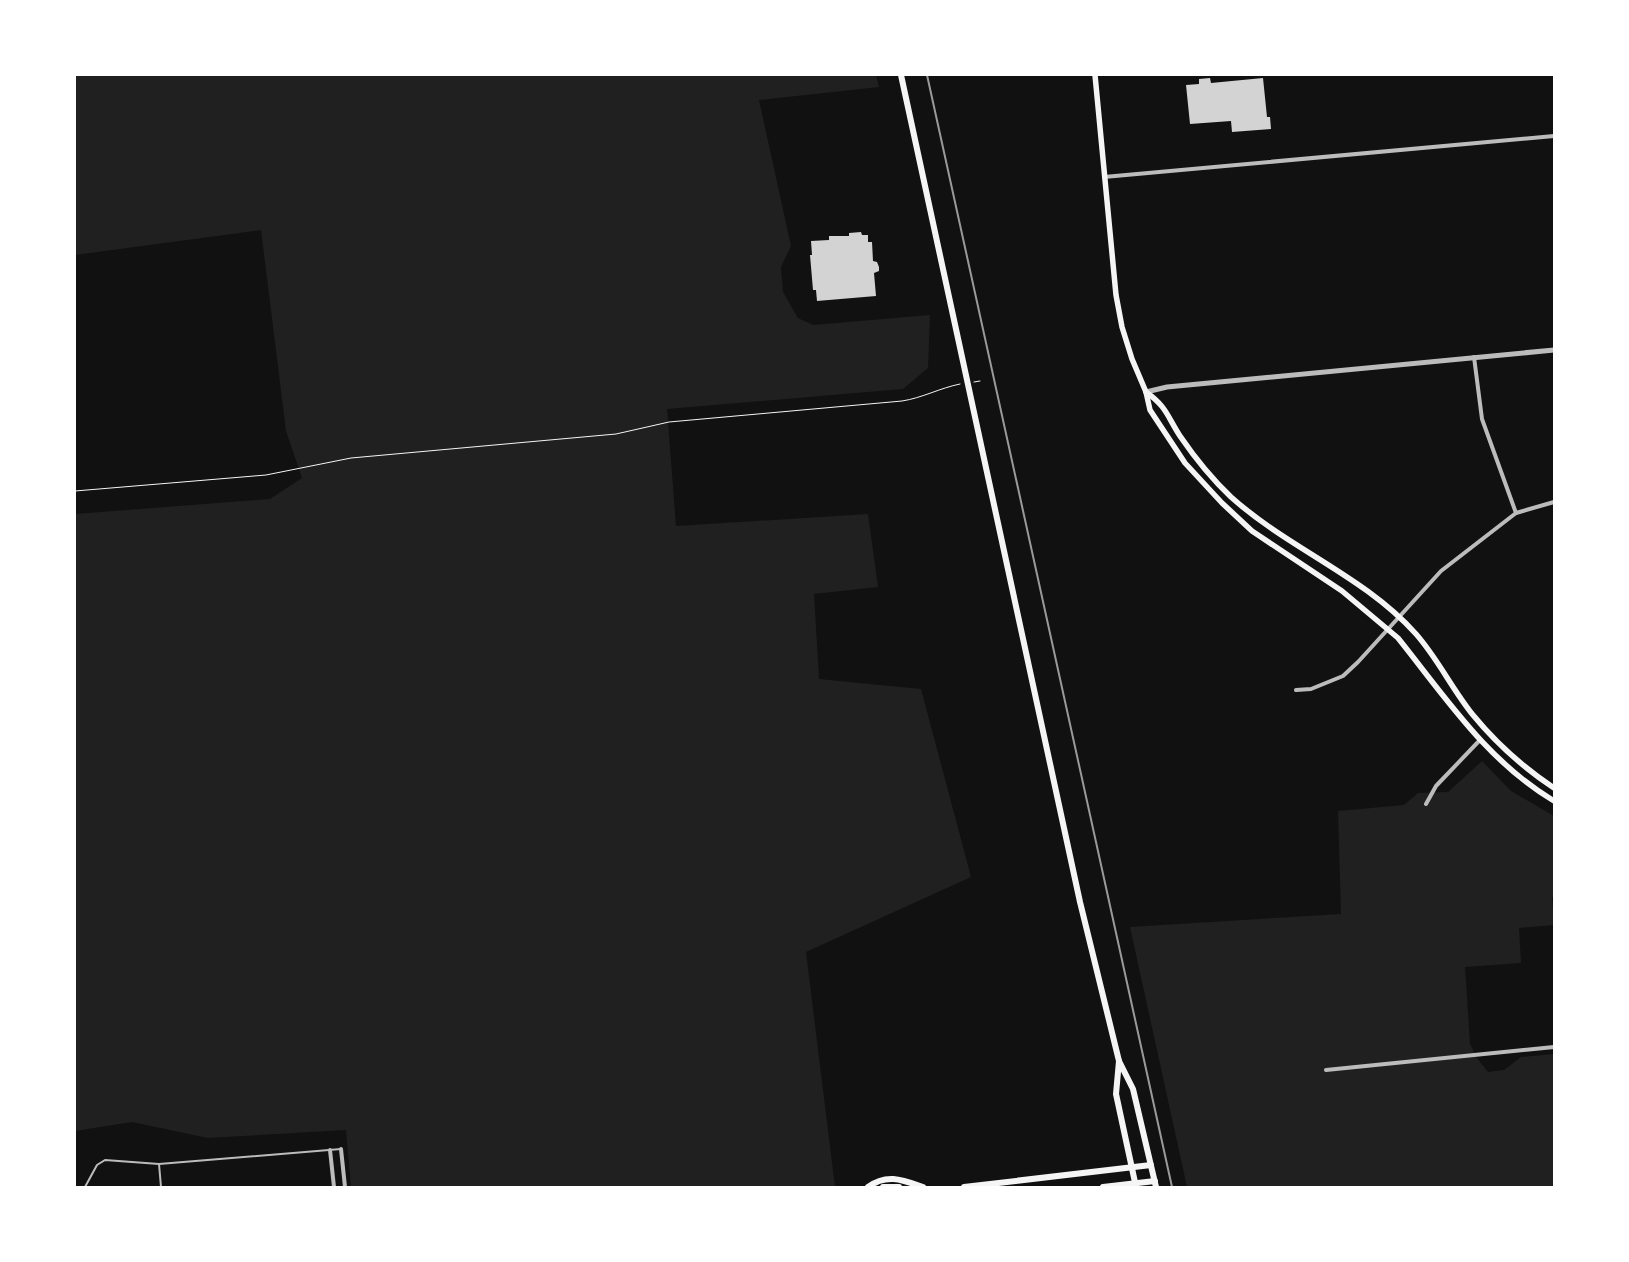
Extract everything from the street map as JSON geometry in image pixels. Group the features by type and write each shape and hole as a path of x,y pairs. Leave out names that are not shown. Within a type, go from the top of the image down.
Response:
{"main road":[{"path":"901,75 1078,893 1119,1061 1133,1088 1156,1184 1103,1187"},
{"path":"1095,75 1116,295 1132,360 1146,392 1150,410 1175,450 1222,503 1252,531 1342,591 1398,638 1479,740 1532,788 1554,801"},
{"path":"1146,392 1161,403 1179,436 1199,463 1230,495 1275,532 1349,577 1399,617 1417,636 1472,714 1523,766 1554,788"},
{"path":"1119,1061 1116,1094 1135,1185"},
{"path":"964,1187 1133,1169 1151,1165"},
{"path":"868,1187 880,1180 895,1178 923,1187"},
{"path":"883,1187 899,1187"}],"street":[{"path":"1104,177 1554,136"},
{"path":"1146,392 1167,387 1554,350"},
{"path":"1474,357 1482,419 1516,513"},
{"path":"1296,690 1312,689 1342,676 1358,662 1441,571 1516,513 1554,502"},
{"path":"1426,804 1436,786 1479,740"},
{"path":"1326,1070 1554,1047"},
{"path":"341,1149 345,1187"},
{"path":"330,1150 334,1187"}],"lane":[{"path":"85,1187 97,1165 105,1160 158,1164 341,1149"},
{"path":"158,1164 160,1187"}],"path":[{"path":"75,491 266,474 351,458 616,434 669,422 902,401 913,399 942,387 958,385"}],"shaded area":[{"path":"75,75 876,75 879,87 759,100 791,246 781,267 783,292 798,318 813,325 930,315 928,368 903,389 667,409 676,526 868,514 878,587 814,594 819,679 921,689 971,877 806,952 835,1187 351,1187 346,1130 208,1138 132,1122 75,1131 75,514 270,499 302,478 286,431 261,230 75,255"},
{"path":"1482,761 1511,791 1554,816 1554,897 1552,897 1554,925 1519,928 1521,963 1465,967 1470,1044 1477,1058 1488,1072 1504,1070 1521,1057 1554,1054 1554,1187 1187,1187 1130,927 1341,914 1338,811 1404,805 1418,793 1448,792"}],"building":[{"path":"1210,78 1211,83 1263,78 1267,117 1270,117 1271,129 1232,132 1231,121 1190,124 1186,85 1199,84 1199,79"},
{"path":"861,232 862,235 868,235 868,242 872,242 873,261 877,262 879,267 879,271 874,273 876,296 817,301 816,290 813,290 810,255 812,255 811,241 829,240 829,236 849,236 849,233"}],"railway":[{"path":"927,75 1172,1187"}]}
